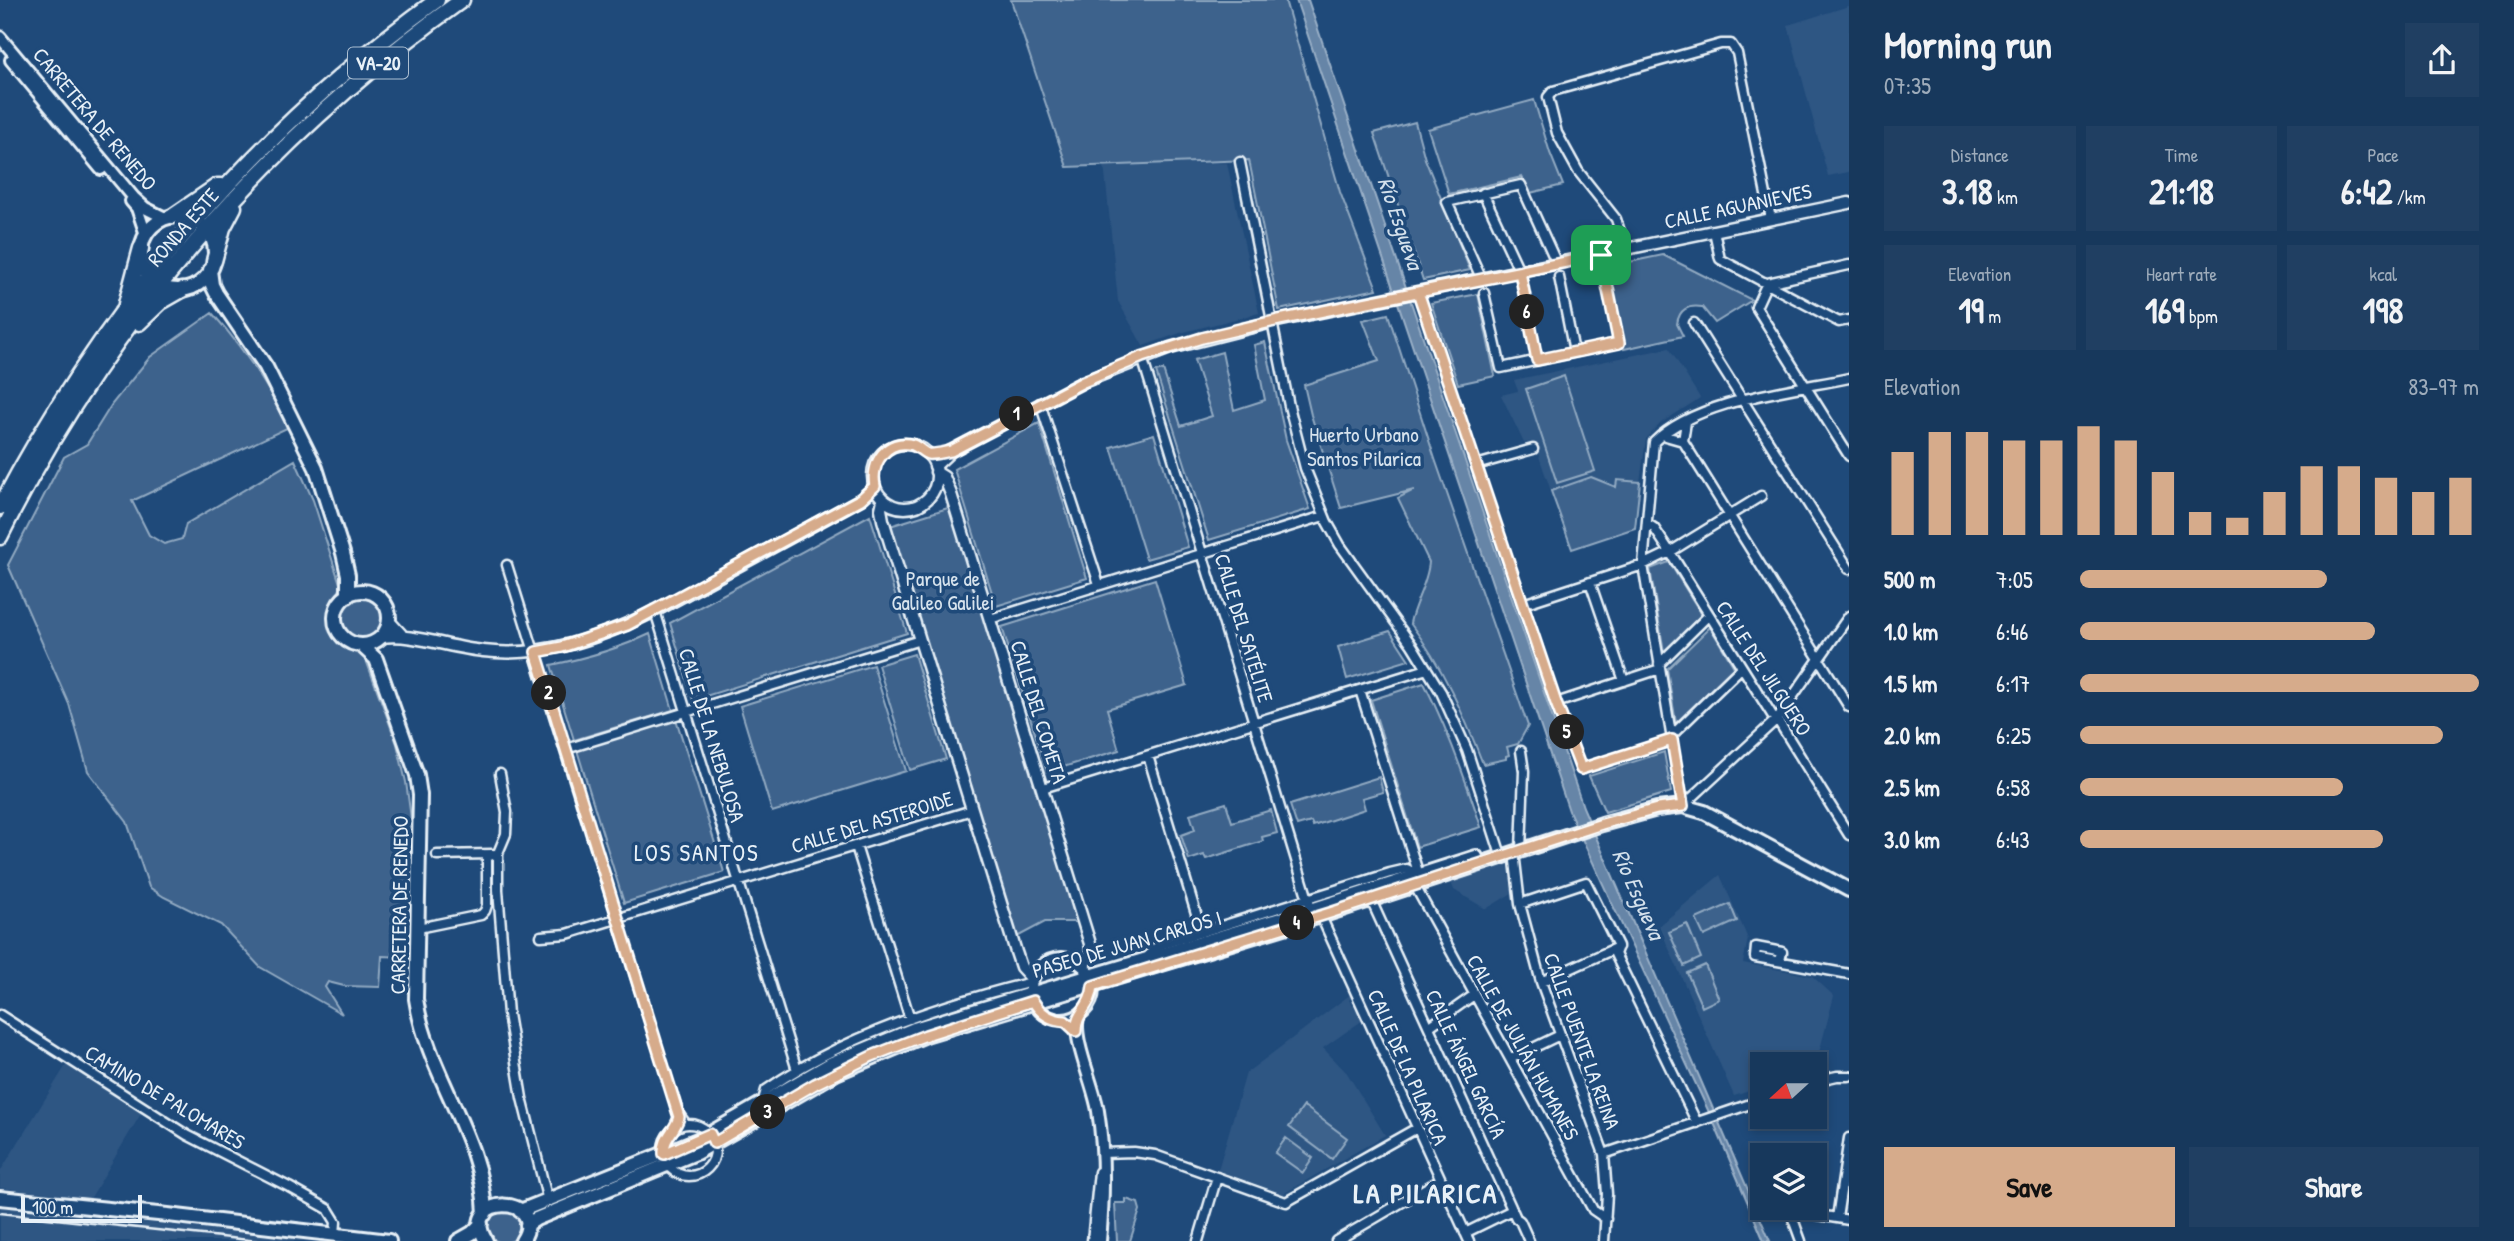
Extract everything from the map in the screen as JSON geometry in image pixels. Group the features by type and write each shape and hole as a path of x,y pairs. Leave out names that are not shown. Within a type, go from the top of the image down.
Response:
{"highway":[{"name":"RONDA ESTE","path":"0,507 64,396 125,307 155,281 201,225 226,186 315,99 373,48 438,0"},
{"name":"RONDA ESTE","path":"201,225 373,67 462,0"},
{"path":"212,265 223,228 248,184"},
{"path":"169,217 217,186 226,186"},
{"path":"125,307 144,241"},
{"name":"RONDA ESTE","path":"0,537 63,424 126,332 155,281"},
{"path":"126,332 139,324 161,302 186,289"}],"main road":[{"name":"CARRETERA DE RENEDO","path":"0,37 140,205 169,217"},
{"name":"CARRETERA DE RENEDO","path":"0,47 137,208 144,241"},
{"path":"227,312 206,294 155,281 144,267 144,241 151,227 169,217 201,225 214,250 212,285 265,367 316,468 332,512 354,594"},
{"path":"186,289 204,279 212,265"},
{"path":"354,594 379,597 387,608 389,621 380,639 362,646 349,642 336,626 338,606 354,594"},
{"name":"CARRETERA DE RENEDO","path":"376,659 380,639"},
{"name":"CARRETERA DE RENEDO","path":"362,646 376,659 417,775 420,795 416,999 419,1018 443,1085 474,1156 483,1190 485,1241"},
{"name":"PASEO DE JUAN CARLOS I","path":"1089,976 1657,809 1683,806 1709,814 1849,890"},
{"name":"PASEO DE JUAN CARLOS I","path":"712,1139 762,1104 817,1072 866,1047 914,1028 1032,988 1089,976 1314,908 1371,900 1482,855 1518,851"},
{"path":"1058,958 1072,959 1089,976 1090,1003 1078,1017 1065,1021 1043,1014 1032,988 1036,971 1046,962 1058,958"},
{"name":"PASEO DE JUAN CARLOS I","path":"527,1234 536,1219 712,1139 872,1056 938,1031 1032,988"},
{"path":"1078,1017 1076,1031 1096,1098 1102,1156 1104,1197 1100,1241"},
{"path":"1065,1021 1076,1031"},
{"name":"PASEO DE JUAN CARLOS I","path":"520,1211 666,1159"},
{"path":"483,1190 502,1204"},
{"path":"0,1198 389,1241"},
{"path":"460,1241 472,1233 494,1206 502,1204 512,1205 520,1211 527,1234"},
{"path":"460,1241 485,1241"}],"street":[{"path":"1626,250 1616,219 1578,171 1557,133 1548,97 1552,91 1721,44 1731,44 1737,53 1771,219"},
{"path":"1240,162 1296,437 1305,468 1324,516 1352,564 1391,614 1427,669 1457,724 1500,852"},
{"path":"1482,280 1447,202 1521,185 1557,264"},
{"path":"1483,193 1519,270 1537,360"},
{"name":"CALLE AGUANIEVES","path":"951,451 1083,382 1142,357 1202,338 1849,202"},
{"path":"1714,231 1720,258 1839,322 1849,320"},
{"path":"1484,293 1501,368 1619,343 1601,255"},
{"path":"1766,283 1849,265"},
{"path":"1559,276 1574,352"},
{"path":"1766,283 1756,307 1849,456"},
{"path":"1416,293 1581,769 1672,738 1741,668"},
{"path":"1694,323 1849,569"},
{"name":"CALLE DEL SATÉLITE","path":"1142,357 1314,908"},
{"path":"1683,806 1643,565 1654,442 1708,410 1849,378"},
{"path":"1040,403 1099,584"},
{"path":"1686,422 1683,441 1849,707"},
{"path":"1662,435 1683,441"},
{"path":"380,639 401,634 442,645 484,651 536,652 600,635 655,611 861,499 879,494 901,508 917,506 930,496 936,480 936,469 928,454 913,445 897,445 877,460 874,468 879,494 883,520 1016,952 1032,988"},
{"path":"1476,465 1533,449"},
{"path":"928,454 951,451"},
{"path":"936,469 951,451"},
{"name":"CALLE DEL COMETA","path":"936,469 948,485 1091,947 1089,976"},
{"path":"1523,604 1643,565 1670,552 1761,496"},
{"path":"990,619 1324,516"},
{"name":"CALLE DEL JILGUERO","path":"1647,527 1654,528 1670,552 1849,835"},
{"path":"507,565 683,1121"},
{"path":"1590,582 1624,681"},
{"name":"CALLE DE LA NEBULOSA","path":"655,611 797,1070"},
{"path":"1556,703 1659,667 1709,615"},
{"path":"1683,806 1777,719 1849,616"},
{"path":"389,621 401,634"},
{"path":"566,749 920,640"},
{"path":"1042,788 1427,669"},
{"name":"CALLE DE JULIÁN HUMANES","path":"1360,690 1417,881 1474,995 1593,1210 1606,1219"},
{"name":"CALLE PUENTE LA REINA","path":"1521,751 1524,771 1518,851 1520,904 1541,982 1604,1154 1604,1241"},
{"path":"1148,756 1202,933"},
{"path":"500,774 508,812 506,834 495,854 508,1014 522,1098 548,1201"},
{"name":"CALLE DEL ASTEROIDE","path":"541,936 567,934 619,919 972,810"},
{"path":"856,846 910,1019"},
{"path":"418,928 481,915 485,911 487,857 495,854"},
{"path":"437,855 495,854"},
{"path":"1520,904 1586,882 1618,946 1615,954 1700,1121"},
{"name":"CALLE ÁNGEL GARCÍA","path":"1371,900 1512,1210 1529,1241"},
{"path":"1147,958 1153,949 1161,945 1314,908"},
{"name":"CALLE DE LA PILARICA","path":"1314,908 1467,1237"},
{"path":"1541,982 1618,946"},
{"path":"1780,961 1849,974"},
{"name":"PASEO DE JUAN CARLOS I","path":"762,1104 766,1090 797,1070 857,1041 910,1019 1032,988"},
{"path":"1430,1026 1474,995"},
{"name":"CAMINO DE PALOMARES","path":"0,1015 187,1135 328,1209 336,1222 335,1235"},
{"path":"1510,1059 1560,1035"},
{"path":"1827,1079 1849,1076"},
{"path":"1604,1154 1750,1104"},
{"path":"683,1121 699,1126 712,1139 715,1151 710,1166 695,1175 676,1172 666,1159 665,1141 683,1121"},
{"path":"1092,1241 1102,1156 1134,1152 1155,1155 1286,1202 1417,1128"},
{"path":"1837,1218 1846,1191 1849,1138"},
{"path":"1198,1241 1217,1177"},
{"path":"1336,1241 1440,1180"},
{"path":"1467,1237 1512,1210"},
{"path":"1801,1241 1793,1219 1795,1214 1800,1212 1849,1220"}],"shaded area":[{"path":"1296,0 1308,0 1583,807 1750,1195 1750,1208 1714,1123 1569,811"},
{"path":"1849,6 1849,172 1828,176 1788,25"},
{"path":"1227,163 1259,313 1180,333 1143,346 1118,301 1104,164"},
{"path":"1669,348 1700,398 1661,423 1646,439 1640,482 1617,480 1616,487 1591,477 1551,491 1534,442 1524,443 1501,395 1518,391 1514,380"},
{"path":"1508,864 1512,893 1486,909 1454,890 1451,882"},
{"path":"1720,875 1748,939 1743,963 1812,976 1834,996 1819,1052 1750,1052 1750,1091 1734,1096 1659,926"},
{"path":"1351,994 1353,997 1349,1000 1363,1020 1323,1048 1347,1073 1385,1135 1283,1194 1218,1170 1246,1073"},
{"path":"68,1062 142,1112 90,1199 0,1188 0,1172"},
{"path":"0,1207 316,1241 0,1241"},
{"path":"1755,1220 1761,1220 1770,1241 1764,1241"}],"green space":[{"path":"1011,0 1285,0 1340,192 1377,289 1279,310 1249,160 1067,167"},
{"path":"1534,100 1563,185 1530,193 1522,177 1449,194 1428,129"},
{"path":"1415,122 1425,159 1470,270 1423,280 1374,133"},
{"path":"1663,255 1752,300 1715,323 1702,307 1688,308 1682,312 1677,324 1683,336 1624,349 1608,273 1615,265"},
{"path":"1478,294 1495,376 1458,384 1431,303"},
{"path":"212,313 254,367 289,427 132,501 149,535 164,544 182,539 186,524 295,460 313,500 341,587 328,614 330,630 339,643 363,655 366,660 397,744 411,818 405,957 382,956 380,987 344,986 328,982 325,987 342,1014 260,967 221,925 149,887 127,822 88,771 69,704 8,565 64,457 87,444 112,404 150,357"},
{"name":"Huerto Urbano Santos Pilarica","path":"1388,314 1435,459 1528,726 1518,744 1507,747 1509,755 1506,759 1483,764 1451,691 1410,623 1429,562 1398,498 1414,490 1341,508 1311,415 1304,385 1379,361 1363,320"},
{"path":"1265,342 1286,440 1310,509 1209,540 1156,372 1163,370 1181,426 1212,416 1194,360 1222,352 1234,410 1265,400 1254,345"},
{"path":"1564,376 1595,471 1557,483 1526,389"},
{"path":"1039,423 1087,578 996,606 954,469"},
{"path":"1154,434 1188,547 1146,559 1111,447"},
{"path":"1591,477 1616,487 1617,480 1640,482 1635,528 1572,549 1551,491"},
{"name":"Parque de Galileo Galilei","path":"951,507 1079,922 1045,922 1017,937 890,526"},
{"path":"870,515 907,633 693,700 670,623"},
{"path":"1669,562 1702,615 1664,652 1650,569"},
{"path":"1155,579 1187,685 1107,709 1119,750 1047,772 1002,627"},
{"path":"363,597 378,603 384,618 378,633 363,639 348,633 342,618 348,603"},
{"path":"1710,627 1734,667 1676,723 1667,669"},
{"path":"1390,631 1409,660 1347,679 1338,647"},
{"path":"650,634 673,710 574,740 551,665 602,652"},
{"path":"914,654 946,759 910,770 878,665"},
{"path":"873,665 906,771 772,812 740,706"},
{"path":"1424,683 1456,754 1481,827 1417,847 1371,700"},
{"path":"676,719 724,872 624,903 577,750"},
{"path":"1664,752 1671,792 1605,812 1589,776"},
{"path":"1379,777 1383,792 1362,798 1365,809 1313,826 1311,822 1297,826 1290,805"},
{"path":"1226,803 1232,822 1271,810 1277,833 1262,837 1263,841 1206,859 1204,855 1189,860 1181,835 1195,830 1190,814"},
{"path":"1730,904 1737,921 1704,936 1696,919"},
{"path":"1687,924 1701,958 1684,966 1669,932"},
{"path":"1705,965 1719,999 1702,1007 1687,973"},
{"path":"1304,1106 1347,1138 1332,1159 1289,1127"},
{"path":"1286,1138 1313,1158 1303,1173 1275,1153"},
{"path":"1126,1199 1138,1203 1140,1210 1130,1241 1117,1241 1115,1203 1126,1203"},
{"path":"498,1212 510,1212 519,1221 519,1233 510,1242 498,1242 489,1233 489,1221"}],"railway":[{"path":"0,1213 258,1241"}],"district":[{"name":"LOS SANTOS","path":"697,852"},
{"name":"LA PILARICA","path":"1426,1193"}],"route":[{"path":"1601,255 1619,343 1537,360 1520,272 1418,292 1556,703 1581,769 1672,740 1683,806 1657,809 1602,824 1456,873 1093,986 1090,1003 1078,1017 1076,1031 1071,1024 1043,1014 1033,1001 926,1035 836,1073 714,1143 710,1134 664,1154 665,1141 676,1128 679,1117 536,652 562,647 627,625 861,499 875,486 873,478 877,460 897,445 913,445 928,454 951,451 1083,382 1142,357 1202,338 1279,320 1601,255"}],"water label":[{"name":"Río Esgueva","path":"1401,223"},
{"name":"Río Esgueva","path":"1639,894"}]}
